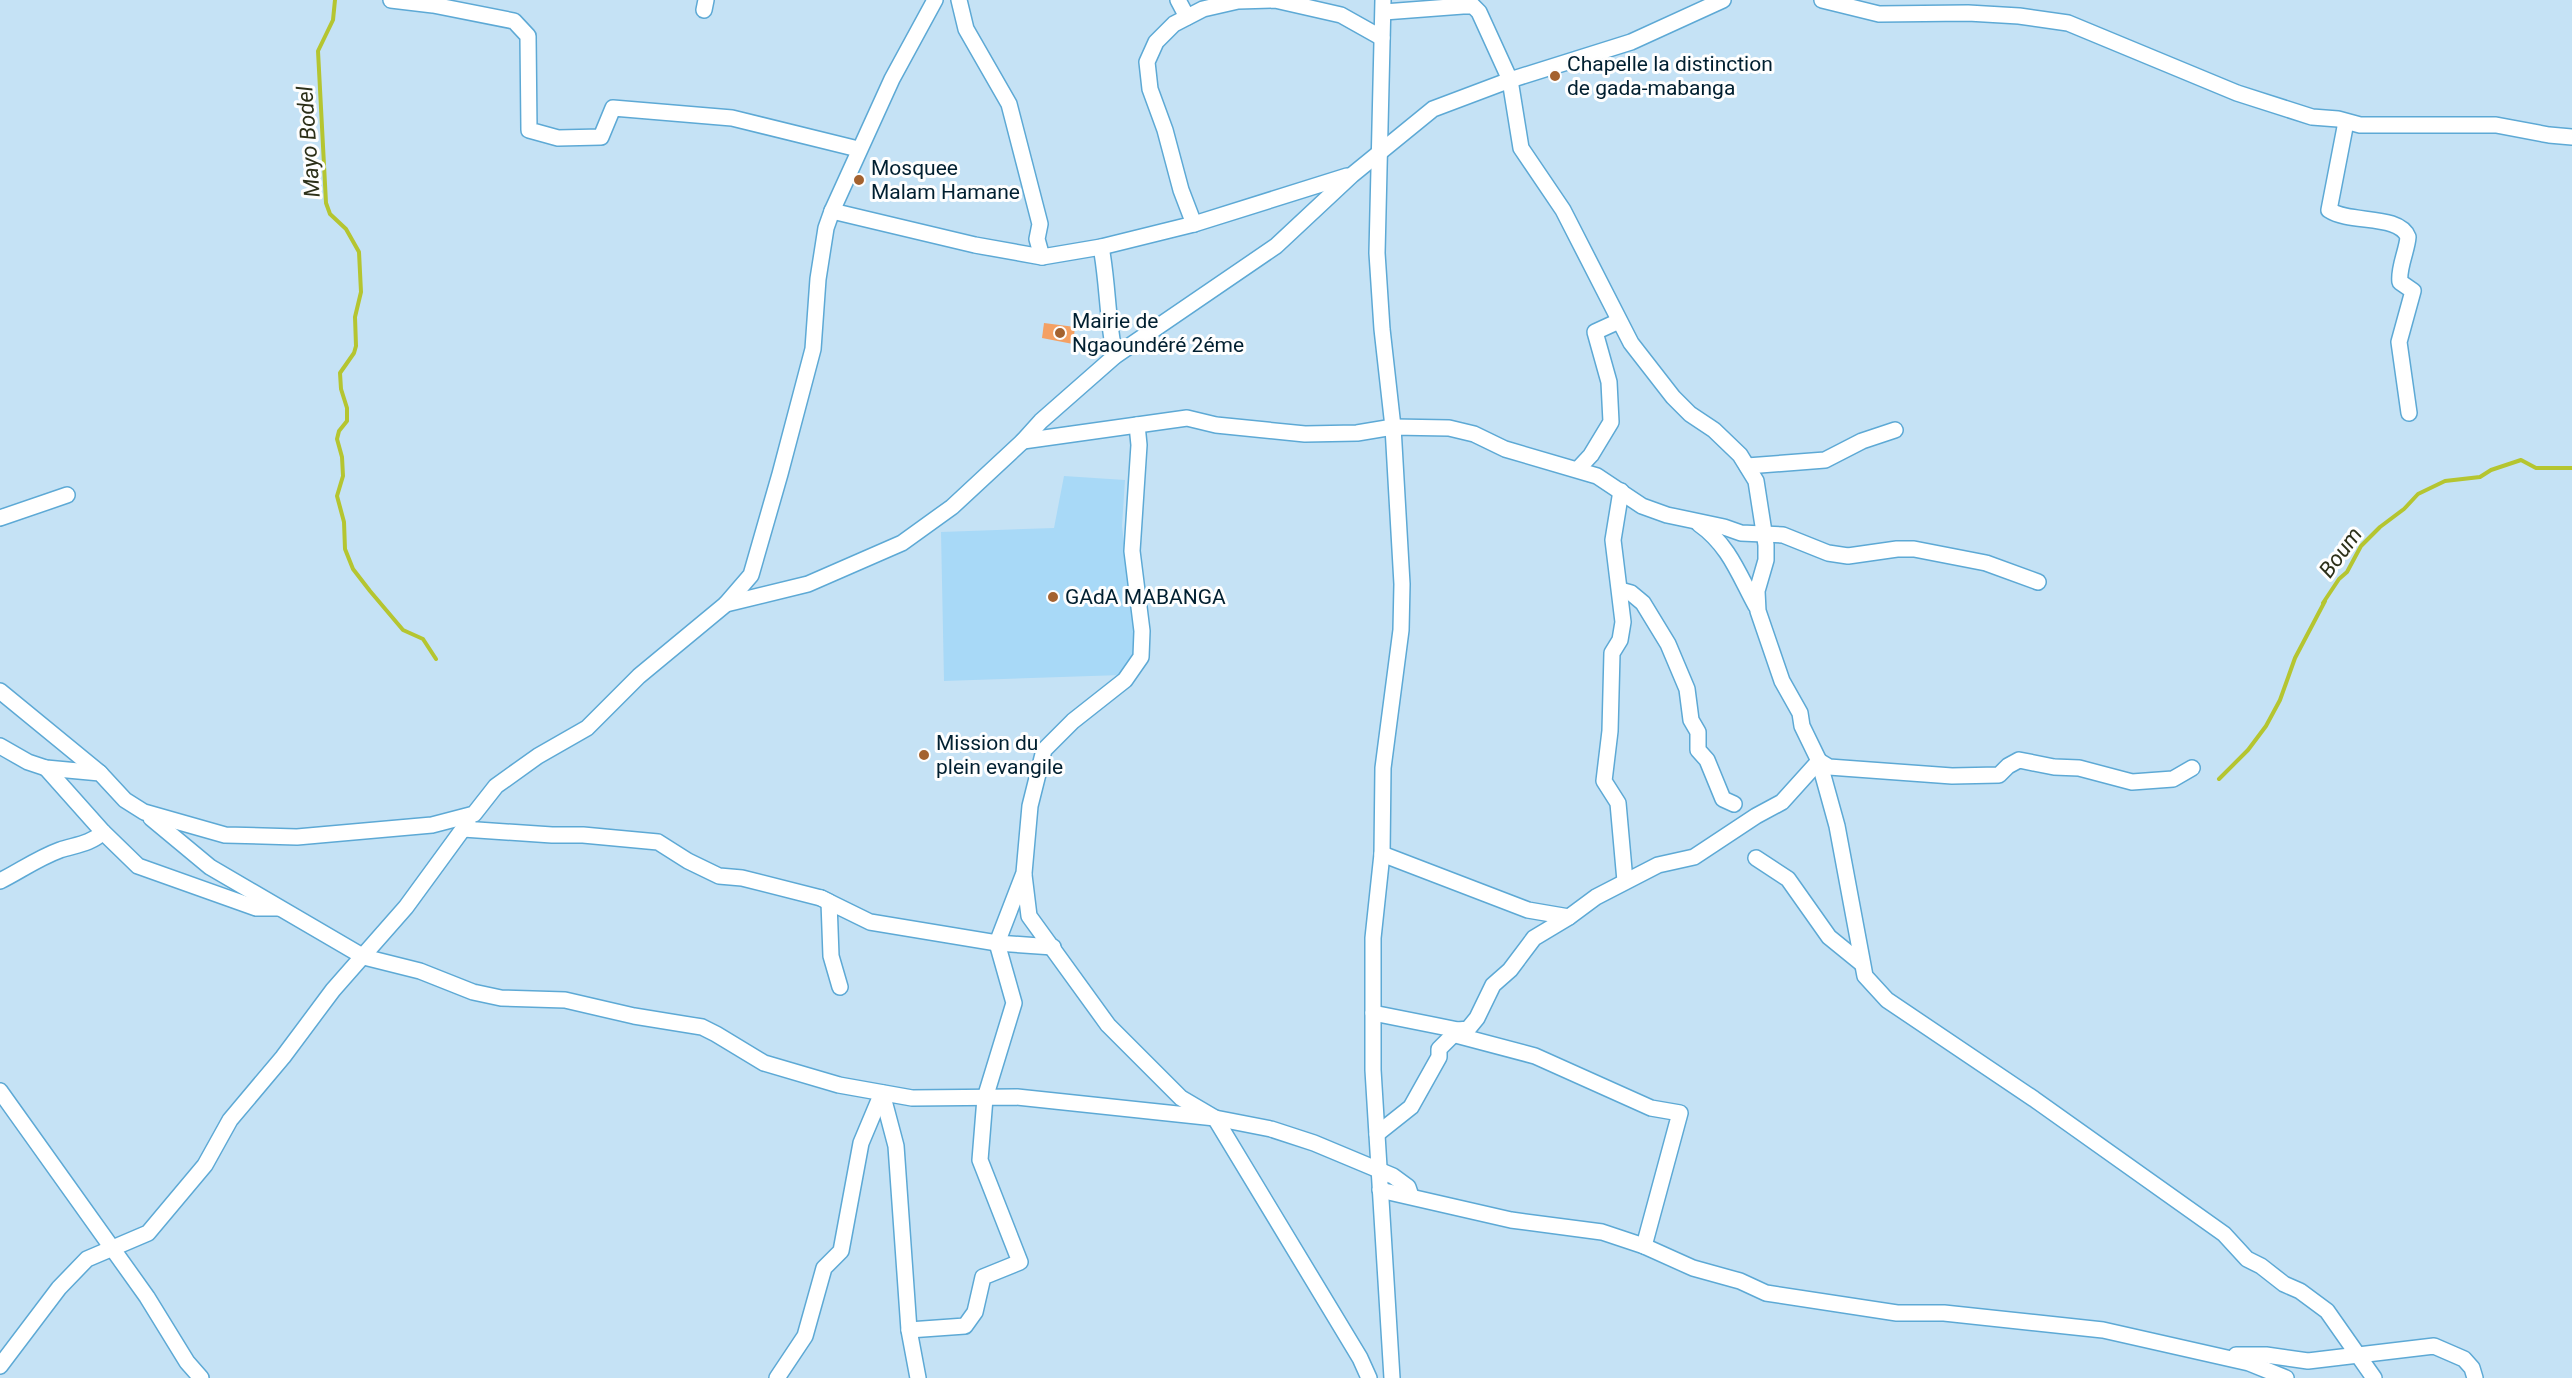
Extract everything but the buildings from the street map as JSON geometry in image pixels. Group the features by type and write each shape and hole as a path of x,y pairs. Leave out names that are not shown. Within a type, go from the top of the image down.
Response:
{"street":[{"path":"391,0 434,5 514,21 528,36 529,130 558,138 601,137 613,108 732,118 858,149"},
{"path":"0,1366 59,1288 87,1259 148,1233 205,1165 230,1120 283,1057 333,990 406,907 496,786 538,756 587,728 639,676 726,604 751,575 813,349 818,279 826,228 858,149 876,117 892,79 935,0"},
{"path":"959,0 966,29 1009,104 1016,124 1040,225 1037,239 1042,257"},
{"path":"1178,0 1187,17"},
{"path":"1194,224 1181,190 1165,130 1150,89 1147,62 1156,42 1174,24 1203,9 1238,1 1275,0 1341,15 1382,38"},
{"path":"726,604 808,584 902,543 952,507 1023,441 1041,421 1115,356 1276,246 1352,175 1433,109 1510,81 1631,42 1723,0"},
{"path":"1822,0 1879,14 1968,13 2019,16 2068,23 2268,104 2312,117 2338,119 2360,125 2496,125 2572,137"},
{"path":"1392,1378 1377,1134 1373,1012 1373,938 1382,854 1383,768 1401,630 1393,427 1382,329 1377,253 1384,6 1473,6 1479,12 1510,81 1521,148 1563,210 1631,343 1673,397 1690,414 1714,430 1740,455 1756,481 1766,560 1757,591 1758,611"},
{"path":"2346,122 2329,210 2346,217 2400,226 2408,237 2408,248 2399,276 2400,282 2412,291 2399,342 2409,414"},
{"path":"832,211 975,245 1042,257 1101,247 1194,224 1352,175"},
{"path":"1101,247 1107,279 1107,301 1115,356"},
{"path":"1578,469 1591,455 1611,422 1609,382 1595,332 1619,321"},
{"path":"1023,441 1187,418 1216,425 1305,434 1357,434 1393,427 1449,428 1474,434 1505,449 1551,464 1578,469 1597,476 1642,506 1696,522 1741,533 1782,535 1828,553 1848,556 1914,549 1986,563 2038,582"},
{"path":"1137,425 1139,445 1132,551 1142,631 1141,657 1125,680 1073,721 1044,750 1030,806 1024,873 1029,916 1108,1025 1181,1098 1215,1119 1360,1358 1369,1378"},
{"path":"1747,466 1825,460 1862,441 1895,430"},
{"path":"1621,491 1613,540 1623,622 1620,640 1612,654 1610,731 1604,781 1618,803 1625,881"},
{"path":"0,518 67,495"},
{"path":"1696,522 1723,546 1736,564 1758,611 1782,681 1800,713 1802,726 1819,762 1837,826 1865,976 1887,1000 2034,1099 2224,1234 2247,1259 2261,1266 2284,1284 2300,1291 2327,1311 2374,1378"},
{"path":"1620,590 1631,593 1643,603 1668,644 1687,689 1691,720 1698,732 1698,750 1707,760 1723,799 1734,804"},
{"path":"0,691 100,773 125,800 144,812 210,867 364,957 420,971 473,992 501,998 565,1000 634,1016 702,1027 764,1063 839,1085 912,1098 1017,1097 1094,1104 1215,1119 1270,1130 1314,1143 1403,1181 1411,1196"},
{"path":"0,746 28,762 46,768 100,773"},
{"path":"1819,762 1829,767 1952,776 1999,775 2019,760 2054,767 2079,768 2132,782 2173,779 2192,768"},
{"path":"1377,1134 1411,1107 1439,1057 1439,1049 1455,1032 1468,1029 1477,1018 1493,985 1509,970 1534,938 1596,897 1625,881 1658,865 1694,857 1756,816 1782,802 1819,762"},
{"path":"46,768 103,832 138,866 256,908 278,908"},
{"path":"144,812 225,835 297,837 432,825 474,814"},
{"path":"463,829 584,835 658,842 688,861 719,876 742,878 821,898 870,922 997,943 1053,947"},
{"path":"0,881 24,866 61,850 96,839 103,832"},
{"path":"1382,854 1528,910 1569,917"},
{"path":"1756,858 1788,879 1829,937 1861,963"},
{"path":"909,1330 965,1326 975,1312 983,1277 1020,1262 980,1160 984,1098 1014,1003 997,943 1024,873"},
{"path":"821,898 829,902 831,956 840,987"},
{"path":"1373,1012 1455,1032 1535,1056 1651,1108 1680,1113 1644,1245"},
{"path":"0,1091 147,1297 187,1362 201,1378"},
{"path":"882,1093 896,1146 909,1330 918,1378"},
{"path":"777,1378 805,1336 824,1268 841,1251 861,1143 882,1093"},
{"path":"1380,1190 1512,1220 1602,1232 1644,1245 1693,1268 1714,1272 1779,1295 1897,1313 1944,1314 2103,1330 2249,1363 2286,1378"},
{"path":"2228,1358 2240,1354 2308,1361 2434,1346 2464,1359 2472,1368 2475,1378"}],"shaded area":[{"path":"1044,323 1075,327 1073,344 1042,338"},
{"path":"1064,476 1125,480 1122,526 1137,649 1122,675 944,681 941,532 1054,528"}],"waterway":[{"name":"Mayo Bodel","path":"335,0 333,20 318,51 326,203 330,214 346,229 359,252 361,292 355,317 356,346 354,353 340,373 341,389 347,408 347,421 339,431 337,439 342,457 343,476 337,496 344,522 345,549 353,569 370,591 403,630 423,639 436,659"},
{"name":"Boum","path":"2219,779 2248,750 2266,726 2280,700 2295,658 2325,601 2323,603 2339,579 2347,572 2361,546 2380,527 2404,509 2418,494 2445,481 2480,477 2491,470 2521,460 2536,468 2572,468"}],"place":[{"name":"Chapelle la distinction de gada-mabanga","path":"1555,76"},
{"name":"Mosquee Malam Hamane","path":"859,180"},
{"name":"Mairie de Ngaoundéré 2éme","path":"1060,333"},
{"name":"GAdA MABANGA","path":"1053,597"},
{"name":"Mission du plein evangile","path":"924,755"}]}
